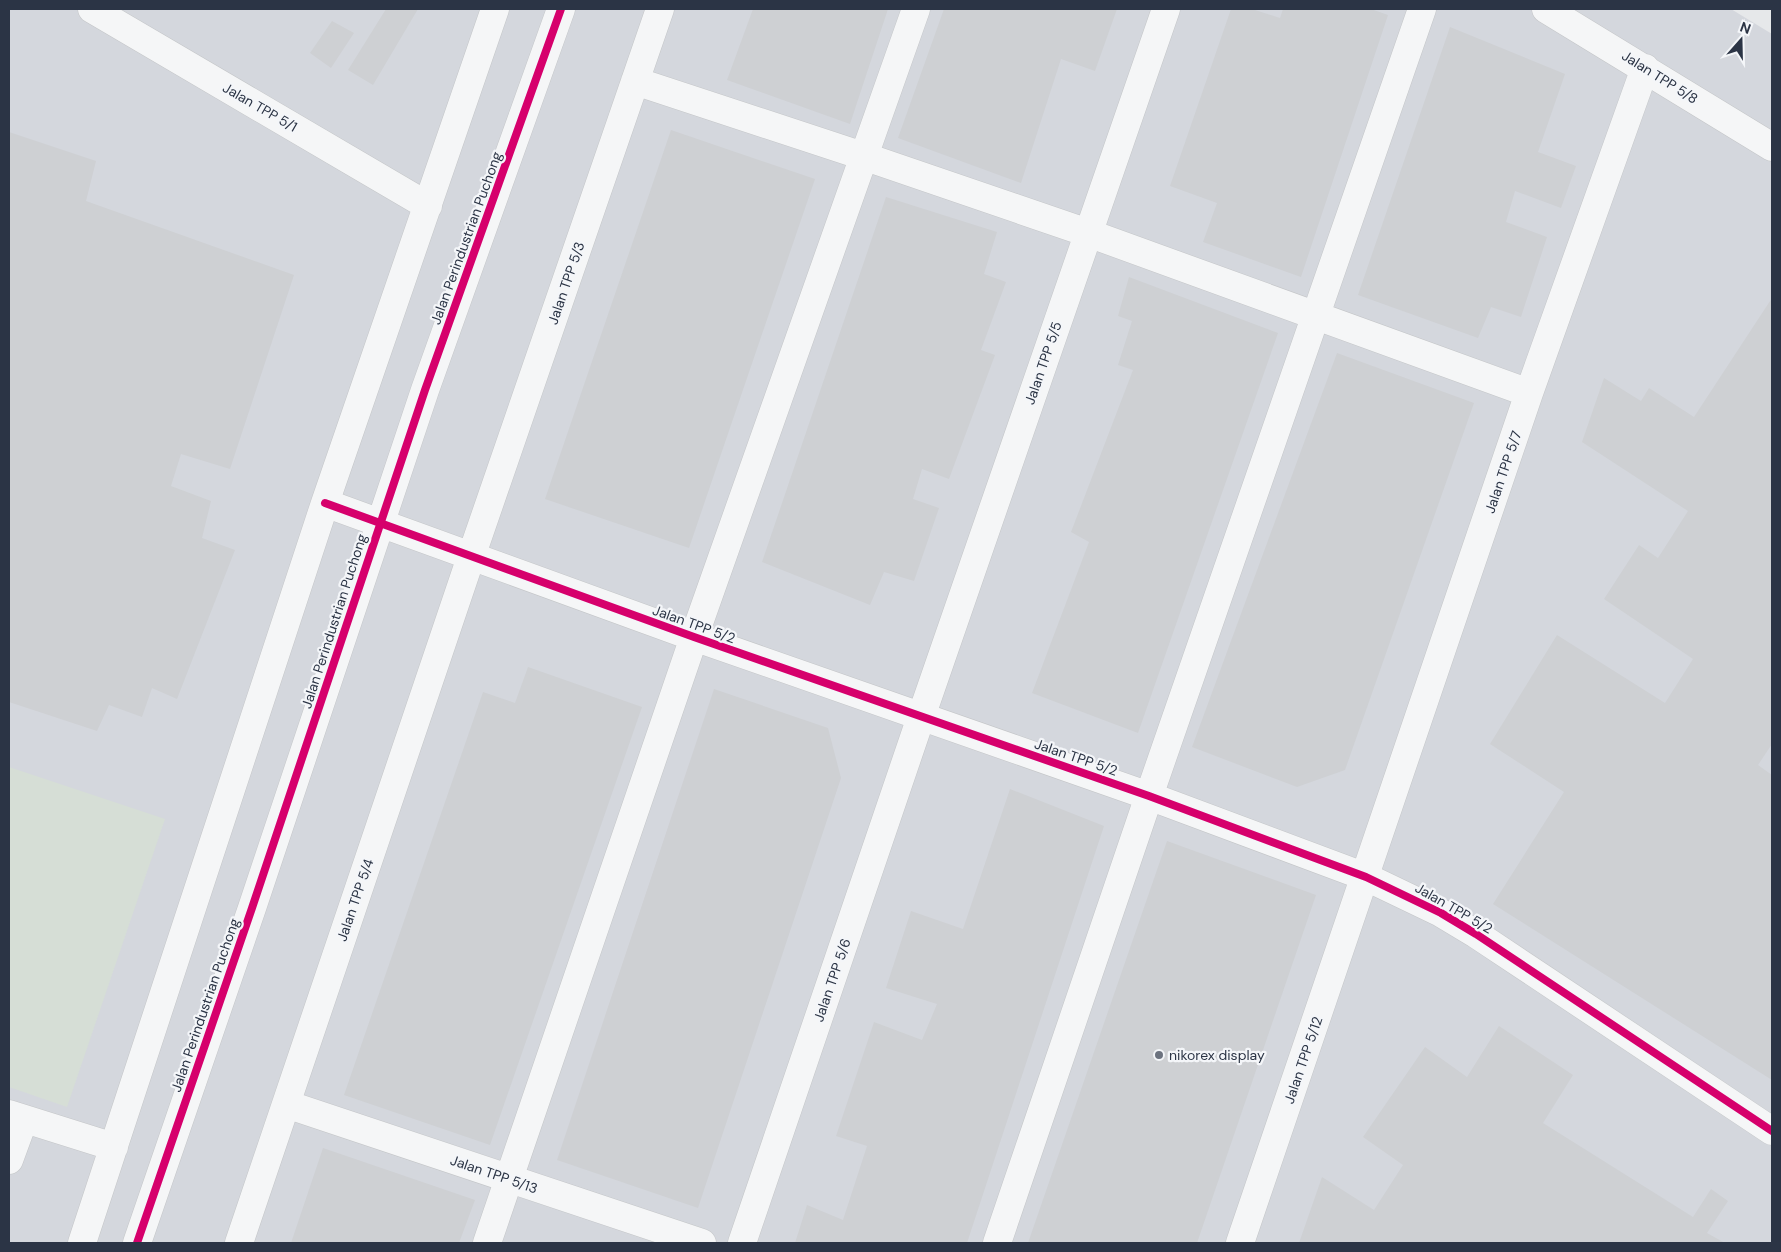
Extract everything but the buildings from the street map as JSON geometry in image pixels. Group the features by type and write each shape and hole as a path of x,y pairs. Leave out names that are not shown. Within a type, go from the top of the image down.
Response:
{"street":[{"name":"Jalan TPP 5/1","path":"92,9 428,206"},
{"path":"82,1243 325,503 495,9"},
{"name":"Jalan Perindustrian Puchong","path":"137,1243 274,842 425,390 561,9"},
{"name":"Jalan TPP 5/3","path":"471,556 660,9"},
{"path":"487,1243 694,637 916,9"},
{"name":"Jalan TPP 5/5","path":"921,717 1166,9"},
{"path":"997,1243 1149,796 1422,9"},
{"name":"Jalan TPP 5/8","path":"1546,9 1772,147"},
{"name":"Jalan TPP 5/7","path":"1366,877 1529,393 1645,68"},
{"path":"635,81 1088,233 1529,393"},
{"name":"Jalan TPP 5/2","path":"325,503 694,637 1149,796 1366,877 1441,913 1476,934 1772,1131"},
{"name":"Jalan TPP 5/4","path":"239,1243 471,556"},
{"name":"Jalan TPP 5/6","path":"742,1243 921,717"},
{"name":"Jalan TPP 5/12","path":"1240,1243 1366,877"},
{"name":"Jalan TPP 5/13","path":"286,1104 702,1243"},
{"path":"9,1160 16,1116 114,1147"}],"shaded area":[{"path":"9,9 1731,9 1772,34 1772,1243 9,1243"},
{"path":"9,767 165,819 67,1107 9,1087"}],"cycle path":[{"path":"137,1243 252,908 425,390 561,9"},
{"path":"325,503 694,637 1149,796 1366,877 1441,913 1476,934 1772,1131"}],"place":[{"name":"nikorex display","path":"1159,1055"}]}
